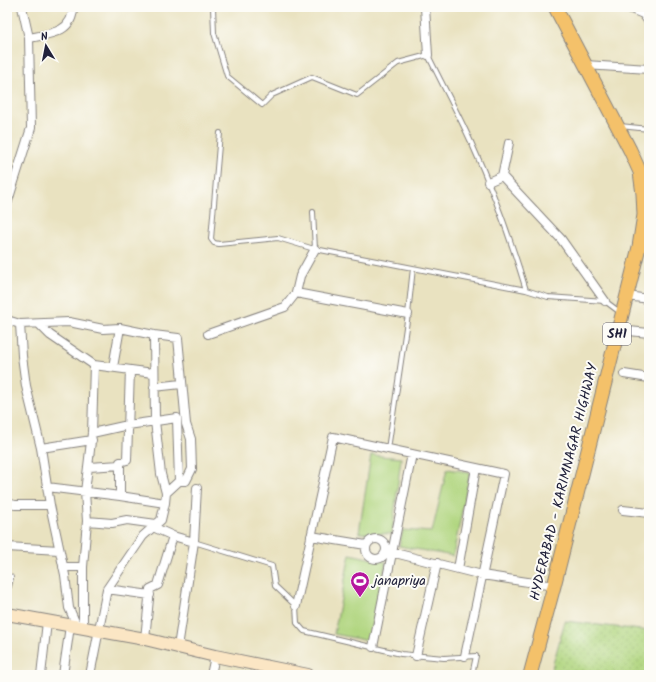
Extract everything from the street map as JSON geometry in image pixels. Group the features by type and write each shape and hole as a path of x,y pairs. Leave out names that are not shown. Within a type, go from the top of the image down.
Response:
{"main road":[{"name":"HYDERABAD - KARIMNAGAR HIGHWAY","path":"530,675 623,315 639,247 644,216 644,194 640,172 555,7"},
{"path":"7,614 145,639 215,656 308,675"}],"street":[{"path":"7,204 31,128 29,38 22,7"},
{"path":"29,38 49,35 60,31 70,20 73,13 73,7"},
{"path":"425,7 428,55"},
{"path":"626,7 643,14 649,22"},
{"path":"585,65 649,69"},
{"path":"502,176 508,143"},
{"path":"488,182 502,176"},
{"path":"502,176 561,239 605,301"},
{"path":"208,334 285,307 296,293 300,276 315,249"},
{"path":"296,293 408,314"},
{"path":"627,296 649,299"},
{"path":"7,320 20,324 69,322 102,329 120,328 178,338 181,384 186,424 191,439 192,469 186,481 179,482 166,493"},
{"path":"20,324 26,386 40,448 63,567 69,608 77,627"},
{"path":"39,324 50,335 94,365 153,373"},
{"path":"113,367 120,328"},
{"path":"619,330 649,333"},
{"path":"90,675 107,590 143,536 161,520 165,503 166,493 161,474 155,421 153,373 154,335"},
{"path":"63,675 77,627 83,567 87,521 85,492 92,436 94,365"},
{"path":"120,496 120,462 127,460 130,370"},
{"path":"624,374 649,378"},
{"path":"154,387 181,384"},
{"path":"40,448 92,436 128,425 177,418 179,482"},
{"path":"296,606 333,437 504,474 464,656"},
{"path":"373,648 389,551 412,454"},
{"path":"89,467 120,465"},
{"path":"458,569 476,468"},
{"path":"47,487 165,503"},
{"path":"178,647 194,542 197,488"},
{"path":"7,503 15,505 50,505"},
{"path":"623,510 649,512"},
{"path":"87,521 112,523 127,520 155,526 174,536 194,542"},
{"path":"145,639 150,589 158,585 174,536"},
{"path":"311,536 366,546"},
{"path":"389,551 382,558 373,559 367,554 366,546 371,539 379,538 385,543 389,551 482,575 554,586"},
{"path":"7,547 59,550"},
{"path":"416,656 437,563"},
{"path":"63,567 83,567"},
{"path":"107,590 150,595"},
{"path":"41,675 47,622"},
{"path":"211,675 215,656"}],"lane":[{"path":"214,7 214,33 227,76 262,105 272,95 312,77 357,95 398,63 428,55 471,141 513,247 526,290"},
{"path":"617,126 649,129"},
{"path":"220,133 211,239 214,243 219,244 278,238 315,249 526,290 548,297 605,301 623,315"},
{"path":"313,212 315,249"},
{"path":"388,449 414,268"},
{"path":"194,542 272,566 275,586 296,606 297,623 304,631 401,654 444,658 476,656 472,675"}],"green space":[{"path":"371,455 401,458 392,534 359,533"},
{"path":"447,469 470,472 453,556 399,546 403,530 432,532"},
{"name":"janapriya","path":"350,554 386,562 369,641 334,634"},
{"path":"565,621 649,631 649,675 550,675"}],"place":[{"name":"janapriya","path":"360,598"}]}
